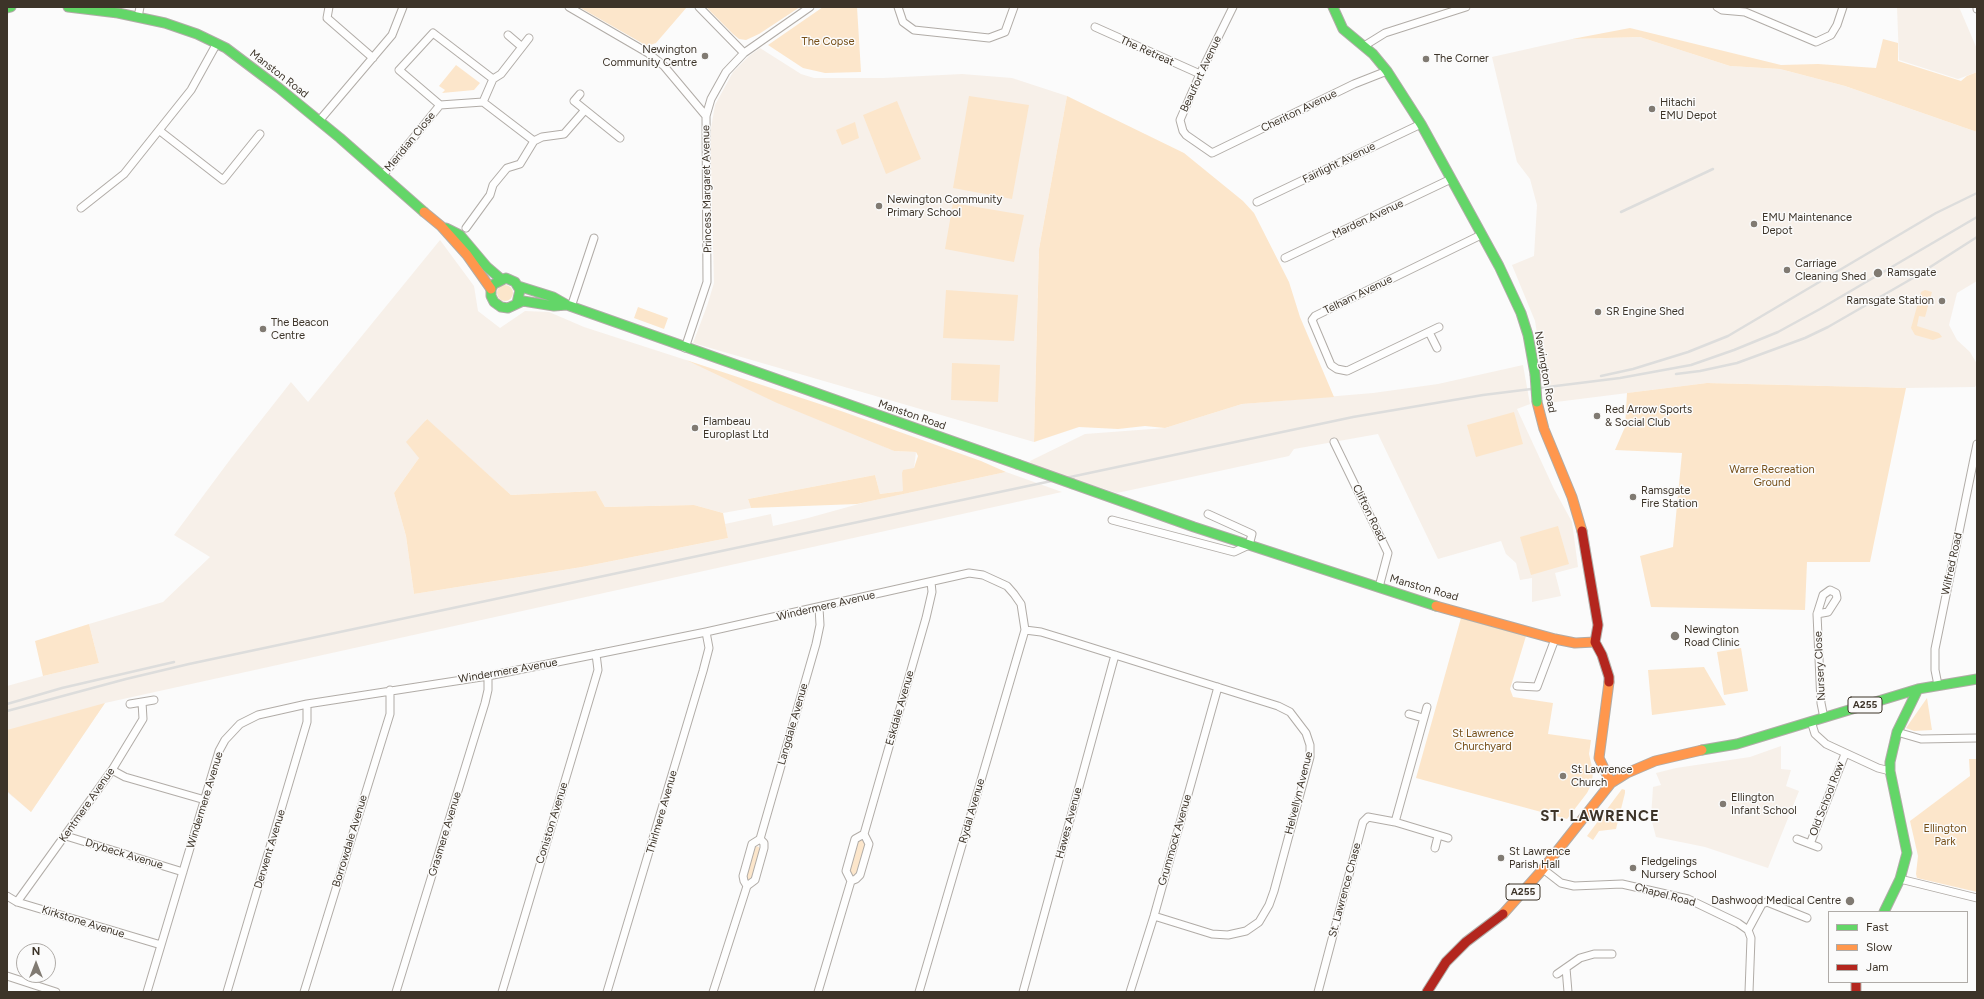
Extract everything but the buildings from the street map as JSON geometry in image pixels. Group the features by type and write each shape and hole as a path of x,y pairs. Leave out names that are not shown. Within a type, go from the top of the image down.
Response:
{"main road":[{"path":"7,8 11,7"},
{"name":"Manston Road","path":"68,7 138,17 181,28 217,43 279,88 384,174 441,226 467,255 491,289 492,299 501,307 508,308 523,301 554,306 569,306"},
{"name":"Newington Road","path":"1332,7 1343,29 1364,46 1387,71 1421,124 1499,266 1522,313 1534,374 1537,402 1544,430 1577,510 1598,625 1596,642 1609,677 1607,704 1599,758 1611,783"},
{"name":"Manston Road","path":"441,226 460,235 486,267 501,279 511,280 518,286 559,299 569,306 685,348 1249,545 1379,587 1554,639 1575,643 1596,642"},
{"path":"491,289 494,284 501,279"},
{"path":"517,303 520,295 518,286"},
{"name":"A255","path":"1427,992 1446,962 1466,942 1503,914 1543,869 1611,783 1627,773 1654,761 1737,744 1918,690 1938,685 1977,679"},
{"path":"1884,911 1900,879 1907,853 1906,842 1890,771 1897,732 1918,690"}],"street":[{"path":"138,17 140,7"},
{"path":"329,7 327,18 373,58"},
{"path":"319,121 392,34 402,7"},
{"path":"569,7 648,53 664,66 706,116"},
{"path":"699,7 744,52"},
{"name":"Princess Margaret Avenue","path":"685,348 707,282 706,116 716,88 726,72 744,52 810,7"},
{"path":"898,7 903,22 914,30 989,38 1005,32 1014,7"},
{"name":"Beaufort Avenue","path":"1212,153 1186,135 1181,125 1182,114 1233,7"},
{"path":"1364,46 1385,33 1466,7"},
{"path":"1717,7 1722,10 1743,10 1816,42 1831,35 1837,25 1843,7"},
{"name":"The Retreat","path":"1095,27 1200,74"},
{"path":"440,105 399,70 433,33 494,79"},
{"path":"508,35 522,47"},
{"path":"529,38 501,74 494,79 483,102 534,141"},
{"path":"81,208 124,174 160,131 192,90 217,43"},
{"name":"Cheriton Avenue","path":"1212,153 1354,84 1387,71"},
{"path":"580,94 574,101 620,138"},
{"name":"Meridian Close","path":"384,174 440,105 483,102"},
{"path":"466,228 507,168 520,164 534,141 542,137 564,134 585,110"},
{"name":"Fairlight Avenue","path":"1257,202 1421,124"},
{"path":"160,131 223,180 260,134"},
{"name":"Marden Avenue","path":"1285,258 1451,179"},
{"name":"Telham Avenue","path":"1439,327 1347,371 1338,369 1331,364 1312,320 1315,316 1481,235"},
{"path":"569,306 594,238"},
{"path":"1429,332 1437,348"},
{"name":"Clifton Road","path":"1334,442 1388,553 1379,587"},
{"name":"Wilfred Road","path":"1938,685 1935,670 1935,649 1977,444"},
{"path":"1112,520 1234,552 1249,545 1252,534 1208,514"},
{"name":"Windermere Avenue","path":"147,992 219,751 225,740 240,724 258,715 307,704 488,676 706,632 969,573 995,579 1007,586 1021,604 1025,630"},
{"name":"Eskdale Avenue","path":"851,880 856,879 860,875 868,844 864,834 926,618 932,592 931,582"},
{"name":"Langdale Avenue","path":"747,886 743,876 752,844 760,839 816,644 820,625 819,607"},
{"name":"Nursery Close","path":"1818,614 1820,687 1824,718"},
{"name":"Helvellyn Avenue","path":"1025,630 1041,632 1278,706 1290,712 1306,733 1310,745 1310,757 1274,891 1269,905 1259,922 1246,931 1228,935 1212,934 1154,916"},
{"name":"Rydal Avenue","path":"919,992 1025,630"},
{"name":"Thirlmere Avenue","path":"607,992 703,671 709,648 706,632"},
{"path":"1517,686 1537,687 1554,639"},
{"name":"Coniston Avenue","path":"502,992 595,682 598,670 596,654"},
{"name":"Hawes Avenue","path":"1023,992 1115,655"},
{"name":"Grasmere Avenue","path":"396,992 485,704 488,690 488,676"},
{"name":"Grummock Avenue","path":"1130,992 1154,916 1218,688"},
{"name":"Borrowdale Avenue","path":"304,992 390,714 390,690"},
{"path":"130,704 154,700"},
{"name":"Kentmere Avenue","path":"17,902 66,836 112,770 143,719 142,702"},
{"name":"Derwent Avenue","path":"227,992 306,729 308,713 307,704"},
{"path":"1395,822 1427,707"},
{"path":"1409,714 1423,718"},
{"path":"1811,721 1818,737 1826,744 1878,768 1890,771"},
{"path":"1897,732 1921,739 1977,738"},
{"name":"Old School Row","path":"1810,844 1845,754"},
{"path":"112,770 125,777 205,800"},
{"name":"St. Lawrence Chase","path":"1318,992 1363,822 1368,817 1373,816 1448,838"},
{"name":"Eskdale Avenue","path":"818,992 851,880 846,871 855,839 864,834"},
{"name":"Drybeck Avenue","path":"66,836 183,872"},
{"path":"1435,848 1438,836"},
{"name":"Langdale Avenue","path":"713,992 747,886 756,880 764,848 764,843 760,839"},
{"name":"Old School Row","path":"1797,839 1818,847"},
{"name":"Chapel Road","path":"1543,869 1561,882 1574,886 1622,884 1688,899 1732,919 1748,930"},
{"path":"1900,879 1977,898"},
{"name":"Kirkstone Avenue","path":"7,896 17,902 161,945"},
{"path":"1749,992 1752,950 1748,930 1762,904 1767,902 1807,918"},
{"path":"1557,974 1580,958 1594,954 1612,954"},
{"path":"1566,968 1568,992"},
{"path":"7,976 56,992"}],"shaded area":[{"path":"1897,7 1959,7 1977,49 1977,72 1958,79 1899,60"},
{"path":"1640,37 1730,66 1780,69 1845,86 1977,132 1977,281 1957,293 1949,325 1957,340 1970,352 1977,364 1977,383 1975,387 1906,388 1707,383 1548,403 1535,321 1512,265 1534,256 1537,205 1530,179 1517,162 1492,57 1572,39"},
{"name":"Newington Community Primary School","path":"760,48 801,74 814,78 883,78 962,74 1012,78 1067,96 1039,249 1034,442 693,343 714,283 710,134 715,105 733,72 749,56"},
{"path":"440,240 474,286 478,311 500,328 525,311 549,312 584,327 686,360 894,451 916,452 914,468 903,491 880,494 875,475 748,499 751,508 723,513 694,505 605,507 596,491 511,495 426,419 419,458 394,493 406,536 414,594 582,567 728,538 725,524 771,514 773,526 866,502 1006,472 1062,492 105,703 31,812 7,792 7,686 99,663 89,624 163,602 210,557 174,535 232,457 291,382 308,402"},
{"path":"1523,365 1530,404 1517,409 1554,489 1572,522 1578,567 1555,573 1561,596 1532,602 1532,578 1520,580 1516,563 1506,554 1501,541 1438,559 1378,434 1294,449 1289,456 1117,493 1031,465 1030,461 1085,434 1165,428 1242,404 1373,393 1438,384"},
{"name":"Ellington Infant School","path":"1781,746 1781,769 1791,770 1786,786 1799,791 1768,868 1705,847 1656,837 1651,818 1653,787 1661,785 1656,773 1676,768 1750,757"}],"green space":[{"path":"579,7 687,7 656,43 647,46"},
{"path":"706,7 800,7 759,34 746,40 739,39"},
{"name":"The Copse","path":"823,7 857,7 861,72 825,73 803,68 768,45"},
{"path":"1630,28 1781,65 1818,64 1876,68 1883,39 1898,43 1898,61 1961,81 1967,76 1977,72 1977,132 1845,86 1780,69 1730,66 1640,37 1572,39"},
{"path":"456,65 480,83 474,90 442,93 445,90 439,86"},
{"path":"969,96 1029,105 1012,199 953,188"},
{"path":"1067,96 1184,153 1243,201 1254,213 1289,282 1300,317 1334,397 1242,404 1165,428 1145,426 1118,429 1079,427 1034,442 1039,249"},
{"path":"897,101 921,159 886,174 863,115"},
{"path":"855,122 859,138 842,145 836,130"},
{"path":"953,203 1024,215 1014,262 945,249"},
{"path":"502,285 508,285 513,290 511,299 508,301 502,301 497,296 497,290"},
{"path":"946,290 1018,295 1014,341 943,338"},
{"path":"1925,290 1932,292 1925,317 1919,316 1917,326 1939,333 1942,337 1933,340 1915,335 1911,328 1921,292"},
{"path":"638,307 668,318 664,329 634,318"},
{"path":"686,360 841,411 981,461 1006,472 857,504 751,508 748,499 875,475 880,494 903,491 903,470 914,468 918,456 916,452 894,451 777,403"},
{"path":"952,363 1000,365 998,402 951,400"},
{"name":"Warre Recreation Ground","path":"1707,383 1906,388 1870,562 1807,562 1805,610 1651,607 1640,556 1673,547 1682,453 1615,450 1625,427 1627,393"},
{"path":"1514,412 1523,444 1476,457 1467,425"},
{"path":"427,419 511,495 596,491 605,507 694,505 723,513 728,538 582,567 414,594 406,536 394,493 419,458 406,442"},
{"path":"1558,526 1569,564 1531,575 1520,537"},
{"name":"St Lawrence Churchyard","path":"1461,618 1526,636 1510,689 1513,697 1553,703 1548,734 1591,740 1589,754 1593,771 1592,783 1587,793 1567,819 1416,778"},
{"path":"89,624 99,663 43,676 35,641"},
{"path":"1741,648 1748,691 1724,695 1717,652"},
{"path":"1704,667 1726,705 1652,715 1648,670"},
{"path":"1927,698 1932,730 1914,731 1906,728"},
{"path":"105,703 31,812 7,791 7,730"},
{"name":"Ellington Park","path":"1969,759 1977,759 1977,892 1917,878 1918,856 1910,821 1970,776"},
{"path":"1622,789 1625,790 1625,793 1616,829 1599,831 1593,840 1587,836"},
{"path":"863,840 865,844 857,874 851,876 849,872 858,841"},
{"path":"756,846 759,847 760,850 752,879 749,880 746,878 754,848"}],"railway":[{"path":"1621,212 1713,169"},
{"path":"1601,376 1633,369 1688,352 1728,336 1936,213 1977,193"},
{"path":"7,711 126,679 189,664 1353,417 1483,395 1620,378 1691,365 1734,350 1778,332 1977,217"},
{"path":"1676,374 1700,371 1737,363 1805,338 1828,327 1913,278 1977,237"},
{"path":"7,704 62,688 174,662"}],"traffic: fast":[{"path":"7,8 11,7"},
{"path":"68,7 118,13 165,23 197,34 226,48 279,88 340,138 424,212"},
{"path":"1333,7 1343,29 1373,54 1387,71 1421,124 1459,193 1499,266 1521,313 1528,335 1535,374"},
{"path":"446,228 460,235 487,267 501,279"},
{"path":"517,303 520,290 515,282 506,278 494,284 491,289 491,296 494,302 501,307 508,308 523,301 554,306 567,305"},
{"path":"518,286 553,297 567,305 1017,464"},
{"path":"1535,374 1537,402"},
{"path":"1017,464 1073,484"},
{"path":"1073,484 1194,527 1436,606"},
{"path":"1702,750 1737,744 1918,689 1977,679"},
{"path":"1884,911 1900,879 1907,853 1890,771 1890,762 1897,732 1918,689"}],"traffic: slow":[{"path":"424,212 441,226 467,255 491,289"},
{"path":"1537,402 1544,429 1572,497 1582,531"},
{"path":"1436,606 1555,639 1575,643 1595,642"},
{"path":"1609,682 1599,758 1611,783"},
{"path":"1503,914 1543,869 1611,783 1627,773 1655,761 1702,750"}],"traffic: jam":[{"path":"1582,531 1598,625 1595,642 1602,655 1609,677 1609,682"},
{"path":"1427,992 1446,962 1466,942 1503,914"},
{"path":"1856,983 1856,992"}],"place":[{"name":"Newington Community Centre","path":"705,56"},
{"name":"The Corner","path":"1426,59"},
{"name":"Hitachi EMU Depot","path":"1652,109"},
{"name":"Newington Community Primary School","path":"879,206"},
{"name":"EMU Maintenance Depot","path":"1754,224"},
{"name":"Carriage Cleaning Shed","path":"1787,270"},
{"name":"Ramsgate","path":"1878,273"},
{"name":"Ramsgate Station","path":"1942,301"},
{"name":"SR Engine Shed","path":"1598,312"},
{"name":"The Beacon Centre","path":"263,329"},
{"name":"Red Arrow Sports & Social Club","path":"1597,416"},
{"name":"Flambeau Europlast Ltd","path":"695,428"},
{"name":"Ramsgate Fire Station","path":"1633,497"},
{"name":"Newington Road Clinic","path":"1675,636"},
{"name":"St Lawrence Church","path":"1563,776"},
{"name":"Ellington Infant School","path":"1723,804"},
{"name":"St Lawrence Parish Hall","path":"1501,858"},
{"name":"Fledgelings Nursery School","path":"1633,868"},
{"name":"Dashwood Medical Centre","path":"1850,901"}],"district":[{"name":"ST. LAWRENCE","path":"1600,817"}]}
